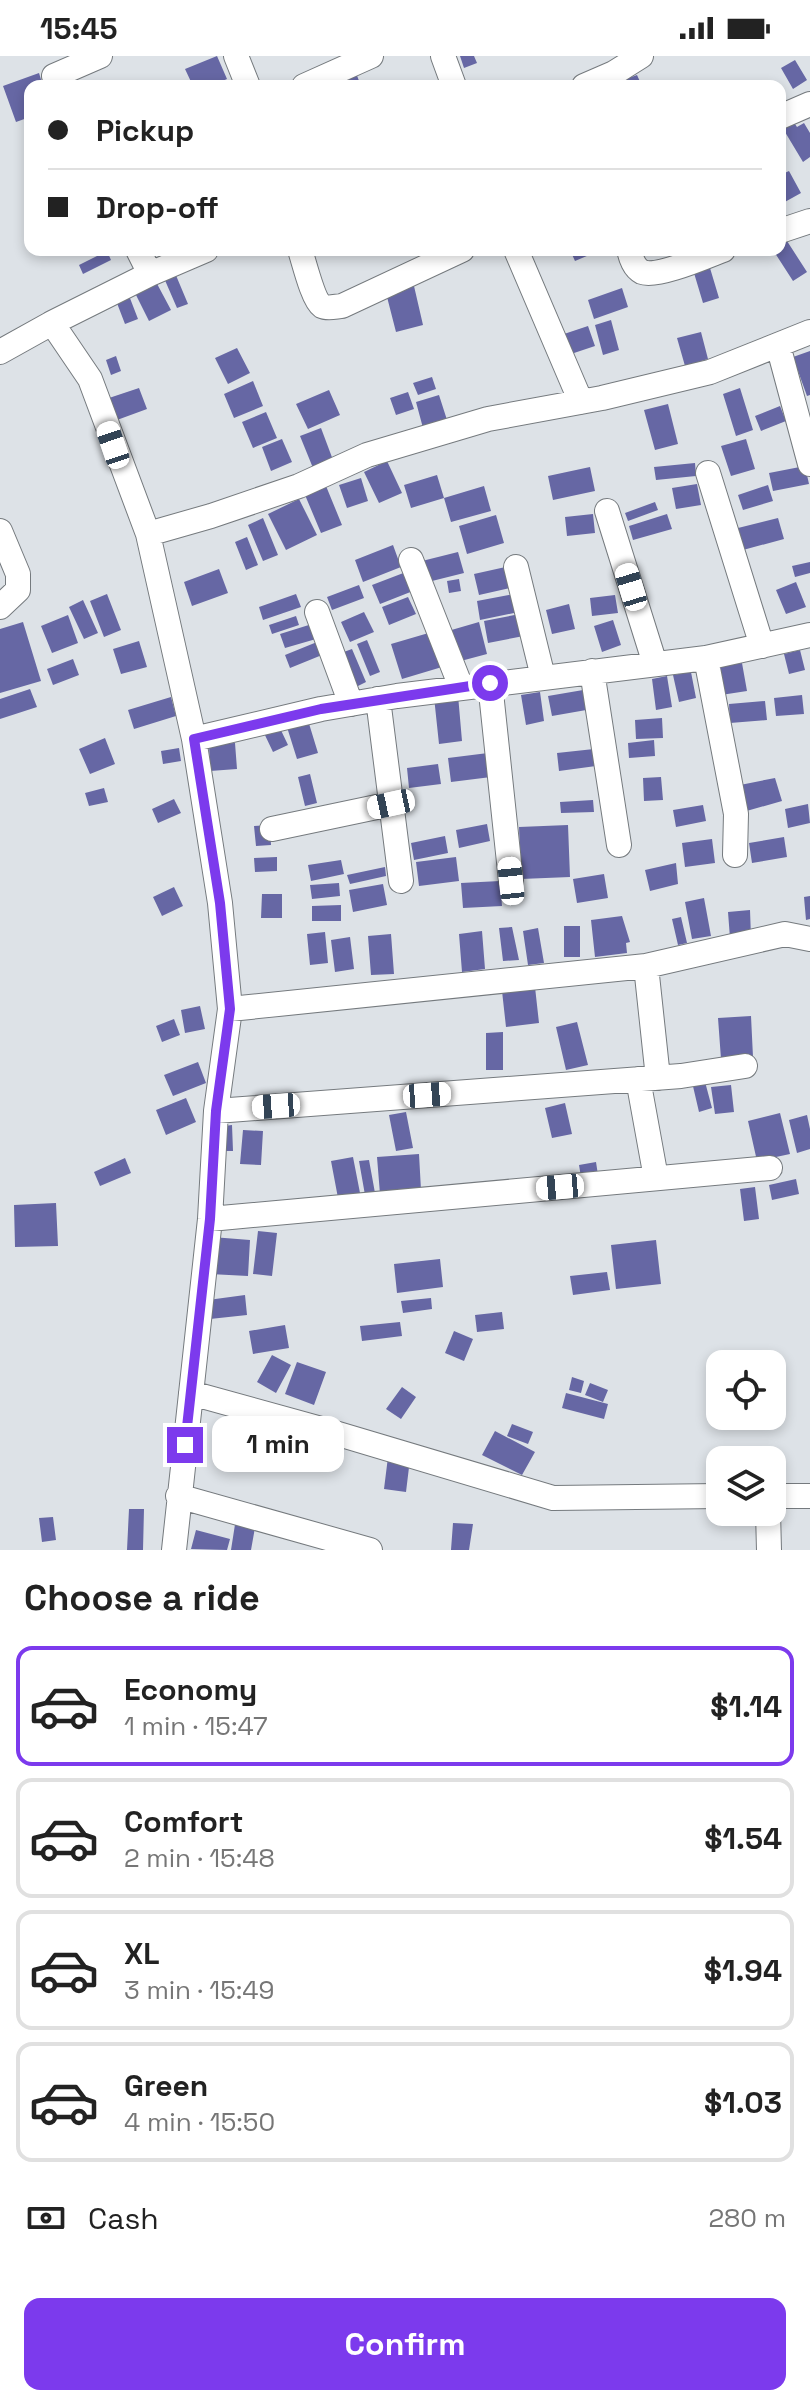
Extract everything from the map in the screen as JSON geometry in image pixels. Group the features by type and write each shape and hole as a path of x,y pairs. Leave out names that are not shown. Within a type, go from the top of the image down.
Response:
{"street":[{"path":"52,73 100,56"},
{"path":"236,56 246,80"},
{"path":"317,80 371,56"},
{"path":"443,56 452,80"},
{"path":"598,80 641,56"},
{"path":"786,114 810,104"},
{"path":"786,229 810,221"},
{"path":"141,256 150,274"},
{"path":"0,352 150,274 192,256"},
{"path":"302,256 316,299 322,306 329,307 342,306 449,256"},
{"path":"519,256 581,402"},
{"path":"631,256 642,272 657,272 705,256"},
{"path":"52,323 90,379 148,534 194,739 220,903 230,1009 216,1111 210,1219 174,1550"},
{"path":"148,534 299,486 367,455 488,419 581,402 710,372 810,332"},
{"path":"778,345 810,464"},
{"path":"708,473 762,646"},
{"path":"607,511 655,664"},
{"path":"0,531 18,574 18,590 0,607"},
{"path":"411,560 461,687"},
{"path":"516,567 543,677"},
{"path":"317,612 351,704"},
{"path":"194,739 378,699 706,658 810,635"},
{"path":"706,658 736,814 735,855"},
{"path":"592,671 619,845"},
{"path":"490,683 511,881"},
{"path":"378,699 401,881"},
{"path":"272,829 391,804"},
{"path":"230,1009 646,966 785,934 810,939"},
{"path":"646,966 648,1079 656,1178"},
{"path":"216,1111 648,1079 745,1066"},
{"path":"210,1219 770,1168"},
{"path":"191,1393 553,1498 706,1496"},
{"path":"178,1496 370,1550"},
{"path":"786,1496 810,1496"},
{"path":"768,1526 769,1550"}],"building":[{"path":"217,56 227,79 190,80 185,69"},
{"path":"460,56 474,56 477,63 464,68"},
{"path":"795,60 807,80 793,89 781,68"},
{"path":"39,73 41,80 24,80 24,119 16,122 3,86"},
{"path":"356,73 359,80 339,80"},
{"path":"793,121 797,127 804,123 810,133 810,157 803,162 786,134 786,125"},
{"path":"789,171 801,193 786,201 786,172"},
{"path":"786,242 807,272 793,281 777,256 786,256"},
{"path":"97,256 109,256 111,260 83,274 79,265"},
{"path":"707,258 719,298 703,303 691,263"},
{"path":"175,273 188,304 177,308 164,278"},
{"path":"155,280 171,310 149,321 134,291"},
{"path":"414,286 423,325 396,332 386,293"},
{"path":"622,288 628,307 594,319 588,300"},
{"path":"128,293 138,319 125,324 115,298"},
{"path":"611,320 619,350 603,355 595,325"},
{"path":"588,326 595,346 568,355 561,335"},
{"path":"701,332 708,359 685,366 677,338"},
{"path":"237,348 250,373 228,384 215,358"},
{"path":"810,351 810,395 807,396 793,357"},
{"path":"116,356 121,371 111,375 106,360"},
{"path":"432,377 436,389 418,395 413,383"},
{"path":"253,381 263,406 234,418 224,394"},
{"path":"139,388 147,409 117,420 109,398"},
{"path":"740,388 753,430 736,436 723,394"},
{"path":"329,390 340,415 308,429 296,404"},
{"path":"408,392 414,409 396,415 390,398"},
{"path":"439,395 447,420 423,428 416,402"},
{"path":"668,404 678,444 655,450 644,410"},
{"path":"780,406 786,421 761,431 755,416"},
{"path":"266,412 277,438 253,448 242,422"},
{"path":"321,428 333,460 313,468 300,436"},
{"path":"282,439 292,462 271,471 262,447"},
{"path":"746,439 755,469 731,476 721,446"},
{"path":"387,461 402,493 379,503 364,472"},
{"path":"695,463 696,476 656,480 654,467"},
{"path":"805,466 809,484 773,491 769,473"},
{"path":"590,467 595,491 553,500 548,476"},
{"path":"437,475 444,498 411,508 404,485"},
{"path":"361,478 368,501 347,508 339,485"},
{"path":"697,484 701,505 676,509 672,488"},
{"path":"768,485 773,501 743,510 738,495"},
{"path":"326,486 342,525 321,533 305,495"},
{"path":"484,486 491,511 451,522 444,498"},
{"path":"299,499 317,535 286,550 268,514"},
{"path":"655,502 658,510 628,521 625,513"},
{"path":"593,514 595,533 567,536 565,517"},
{"path":"667,514 672,529 633,540 629,526"},
{"path":"496,515 504,543 467,554 459,526"},
{"path":"263,518 278,555 263,561 248,525"},
{"path":"778,518 784,539 743,550 738,528"},
{"path":"247,537 258,565 246,570 235,542"},
{"path":"393,545 401,567 363,582 355,560"},
{"path":"458,552 464,573 428,582 422,561"},
{"path":"810,562 810,573 795,577 792,566"},
{"path":"510,566 514,587 479,595 474,574"},
{"path":"219,569 228,593 192,606 184,582"},
{"path":"406,572 413,591 380,604 372,585"},
{"path":"459,579 461,591 449,593 447,581"},
{"path":"796,582 806,607 786,614 776,590"},
{"path":"359,585 364,598 332,610 327,597"},
{"path":"520,593 524,611 480,620 477,601"},
{"path":"107,594 121,630 104,637 90,601"},
{"path":"296,594 301,607 263,620 259,607"},
{"path":"615,595 618,613 592,616 590,598"},
{"path":"408,597 416,614 389,625 382,607"},
{"path":"83,600 98,633 84,639 69,607"},
{"path":"569,604 575,629 552,634 546,610"},
{"path":"364,612 374,632 350,642 341,622"},
{"path":"525,613 529,635 488,643 484,621"},
{"path":"68,615 78,643 52,653 41,626"},
{"path":"296,616 299,625 272,634 269,625"},
{"path":"613,620 621,645 602,652 594,626"},
{"path":"23,622 41,681 0,693 0,629"},
{"path":"479,622 487,654 457,662 448,631"},
{"path":"312,624 316,639 285,648 280,634"},
{"path":"432,632 442,667 402,679 391,644"},
{"path":"367,640 380,672 370,676 357,644"},
{"path":"139,641 147,667 121,674 113,649"},
{"path":"317,642 322,655 290,668 285,655"},
{"path":"352,649 366,682 356,687 341,653"},
{"path":"800,650 805,670 789,674 784,654"},
{"path":"73,659 79,675 53,685 47,669"},
{"path":"742,663 747,691 721,695 717,667"},
{"path":"691,672 696,698 679,702 673,675"},
{"path":"667,676 672,707 656,710 652,679"},
{"path":"30,689 37,707 0,719 0,699"},
{"path":"589,689 592,709 552,716 548,696"},
{"path":"540,692 544,721 526,725 521,695"},
{"path":"458,695 462,741 439,744 434,697"},
{"path":"802,695 804,714 776,716 774,698"},
{"path":"171,697 176,716 134,729 128,710"},
{"path":"765,701 767,720 730,723 729,704"},
{"path":"307,717 318,753 297,759 286,724"},
{"path":"662,718 663,738 636,739 635,720"},
{"path":"278,724 288,745 273,752 263,731"},
{"path":"105,738 115,764 90,774 79,749"},
{"path":"654,740 655,756 629,758 628,743"},
{"path":"235,743 237,769 210,771 209,744"},
{"path":"179,748 181,761 163,764 161,751"},
{"path":"594,749 596,766 559,771 557,753"},
{"path":"488,753 491,777 451,782 448,758"},
{"path":"438,764 441,784 409,788 407,768"},
{"path":"310,774 317,803 305,806 298,777"},
{"path":"661,777 663,800 644,801 643,778"},
{"path":"775,778 782,801 736,814 735,786"},
{"path":"104,788 108,802 89,806 85,793"},
{"path":"174,799 181,813 158,823 152,809"},
{"path":"593,800 594,812 561,813 560,802"},
{"path":"808,804 810,823 788,828 785,809"},
{"path":"703,805 706,821 676,827 673,810"},
{"path":"487,824 490,841 459,848 456,830"},
{"path":"270,825 271,845 256,846 254,826"},
{"path":"568,825 570,877 521,879 519,827"},
{"path":"445,836 448,853 414,860 411,843"},
{"path":"784,837 787,857 752,863 749,843"},
{"path":"712,839 715,863 685,867 682,843"},
{"path":"277,857 277,871 255,872 254,858"},
{"path":"456,857 459,881 419,886 416,862"},
{"path":"341,860 344,874 311,881 308,865"},
{"path":"676,863 678,884 650,891 645,870"},
{"path":"385,867 386,876 350,884 347,875"},
{"path":"604,874 608,898 577,903 573,879"},
{"path":"500,881 502,906 463,908 461,883"},
{"path":"339,883 340,896 312,899 310,885"},
{"path":"383,884 387,905 353,912 349,890"},
{"path":"174,887 183,906 162,916 153,897"},
{"path":"262,894 282,894 282,918 261,918"},
{"path":"810,896 810,919 806,920 804,897"},
{"path":"704,898 711,936 692,939 685,902"},
{"path":"341,905 341,921 312,921 312,906"},
{"path":"750,910 751,937 730,938 728,912"},
{"path":"622,916 630,942 626,943 627,953 595,957 591,920"},
{"path":"681,917 687,943 678,945 672,919"},
{"path":"564,926 580,926 580,957 564,957"},
{"path":"512,927 519,960 503,961 499,928"},
{"path":"538,928 544,963 528,965 523,931"},
{"path":"482,931 485,969 462,972 459,934"},
{"path":"325,932 328,963 310,965 307,934"},
{"path":"391,934 394,974 371,975 368,936"},
{"path":"350,937 354,969 335,972 331,940"},
{"path":"535,987 539,1023 506,1027 502,991"},
{"path":"200,1006 205,1029 185,1033 181,1010"},
{"path":"751,1016 753,1057 721,1059 718,1018"},
{"path":"174,1019 180,1035 162,1042 156,1026"},
{"path":"577,1022 588,1065 566,1070 556,1027"},
{"path":"503,1032 503,1070 486,1070 486,1033"},
{"path":"198,1062 206,1083 173,1096 164,1075"},
{"path":"704,1078 712,1108 699,1112 692,1082"},
{"path":"731,1085 734,1112 715,1114 711,1087"},
{"path":"186,1098 196,1122 166,1135 156,1110"},
{"path":"565,1103 572,1134 552,1138 545,1108"},
{"path":"406,1112 413,1148 396,1151 389,1115"},
{"path":"780,1113 790,1154 757,1161 748,1121"},
{"path":"807,1115 810,1149 797,1153 789,1120"},
{"path":"232,1125 233,1151 225,1151 224,1126"},
{"path":"243,1130 263,1131 261,1165 240,1164"},
{"path":"419,1154 421,1190 380,1194 377,1157"},
{"path":"353,1157 360,1193 338,1198 331,1161"},
{"path":"125,1158 131,1173 100,1186 94,1172"},
{"path":"369,1160 375,1193 365,1195 359,1161"},
{"path":"596,1162 598,1175 581,1177 579,1165"},
{"path":"796,1179 799,1194 772,1200 769,1185"},
{"path":"755,1187 759,1219 744,1221 740,1189"},
{"path":"56,1203 58,1246 15,1247 14,1205"},
{"path":"258,1231 277,1233 272,1276 253,1274"},
{"path":"212,1237 250,1240 248,1276 210,1274"},
{"path":"656,1240 661,1284 616,1289 611,1245"},
{"path":"440,1259 443,1287 397,1293 394,1264"},
{"path":"607,1272 610,1290 573,1295 570,1276"},
{"path":"245,1295 247,1315 210,1319 208,1300"},
{"path":"431,1298 432,1309 403,1313 401,1301"},
{"path":"502,1312 504,1329 477,1332 475,1315"},
{"path":"400,1322 402,1336 362,1341 360,1326"},
{"path":"285,1325 289,1348 253,1354 249,1331"},
{"path":"454,1331 473,1339 464,1361 445,1353"},
{"path":"272,1355 291,1365 276,1393 257,1382"},
{"path":"297,1362 326,1372 314,1405 285,1394"},
{"path":"572,1377 584,1381 581,1393 569,1390"},
{"path":"590,1383 608,1390 603,1402 585,1395"},
{"path":"402,1387 416,1397 401,1419 386,1409"},
{"path":"566,1393 608,1404 604,1419 562,1408"},
{"path":"241,1416 272,1423 264,1455 233,1448"},
{"path":"512,1424 533,1432 528,1444 507,1436"},
{"path":"495,1431 535,1452 522,1475 482,1455"},
{"path":"388,1457 410,1459 406,1492 384,1489"},
{"path":"129,1509 144,1509 143,1550 127,1550"},
{"path":"53,1517 56,1540 42,1542 39,1518"},
{"path":"236,1518 256,1522 251,1550 231,1550"},
{"path":"453,1523 473,1524 469,1550 451,1550"},
{"path":"196,1530 230,1539 227,1550 191,1549"}],"route":[{"path":"185,1445 210,1219 216,1111 230,1009 220,903 194,739 321,709 490,683"}]}
